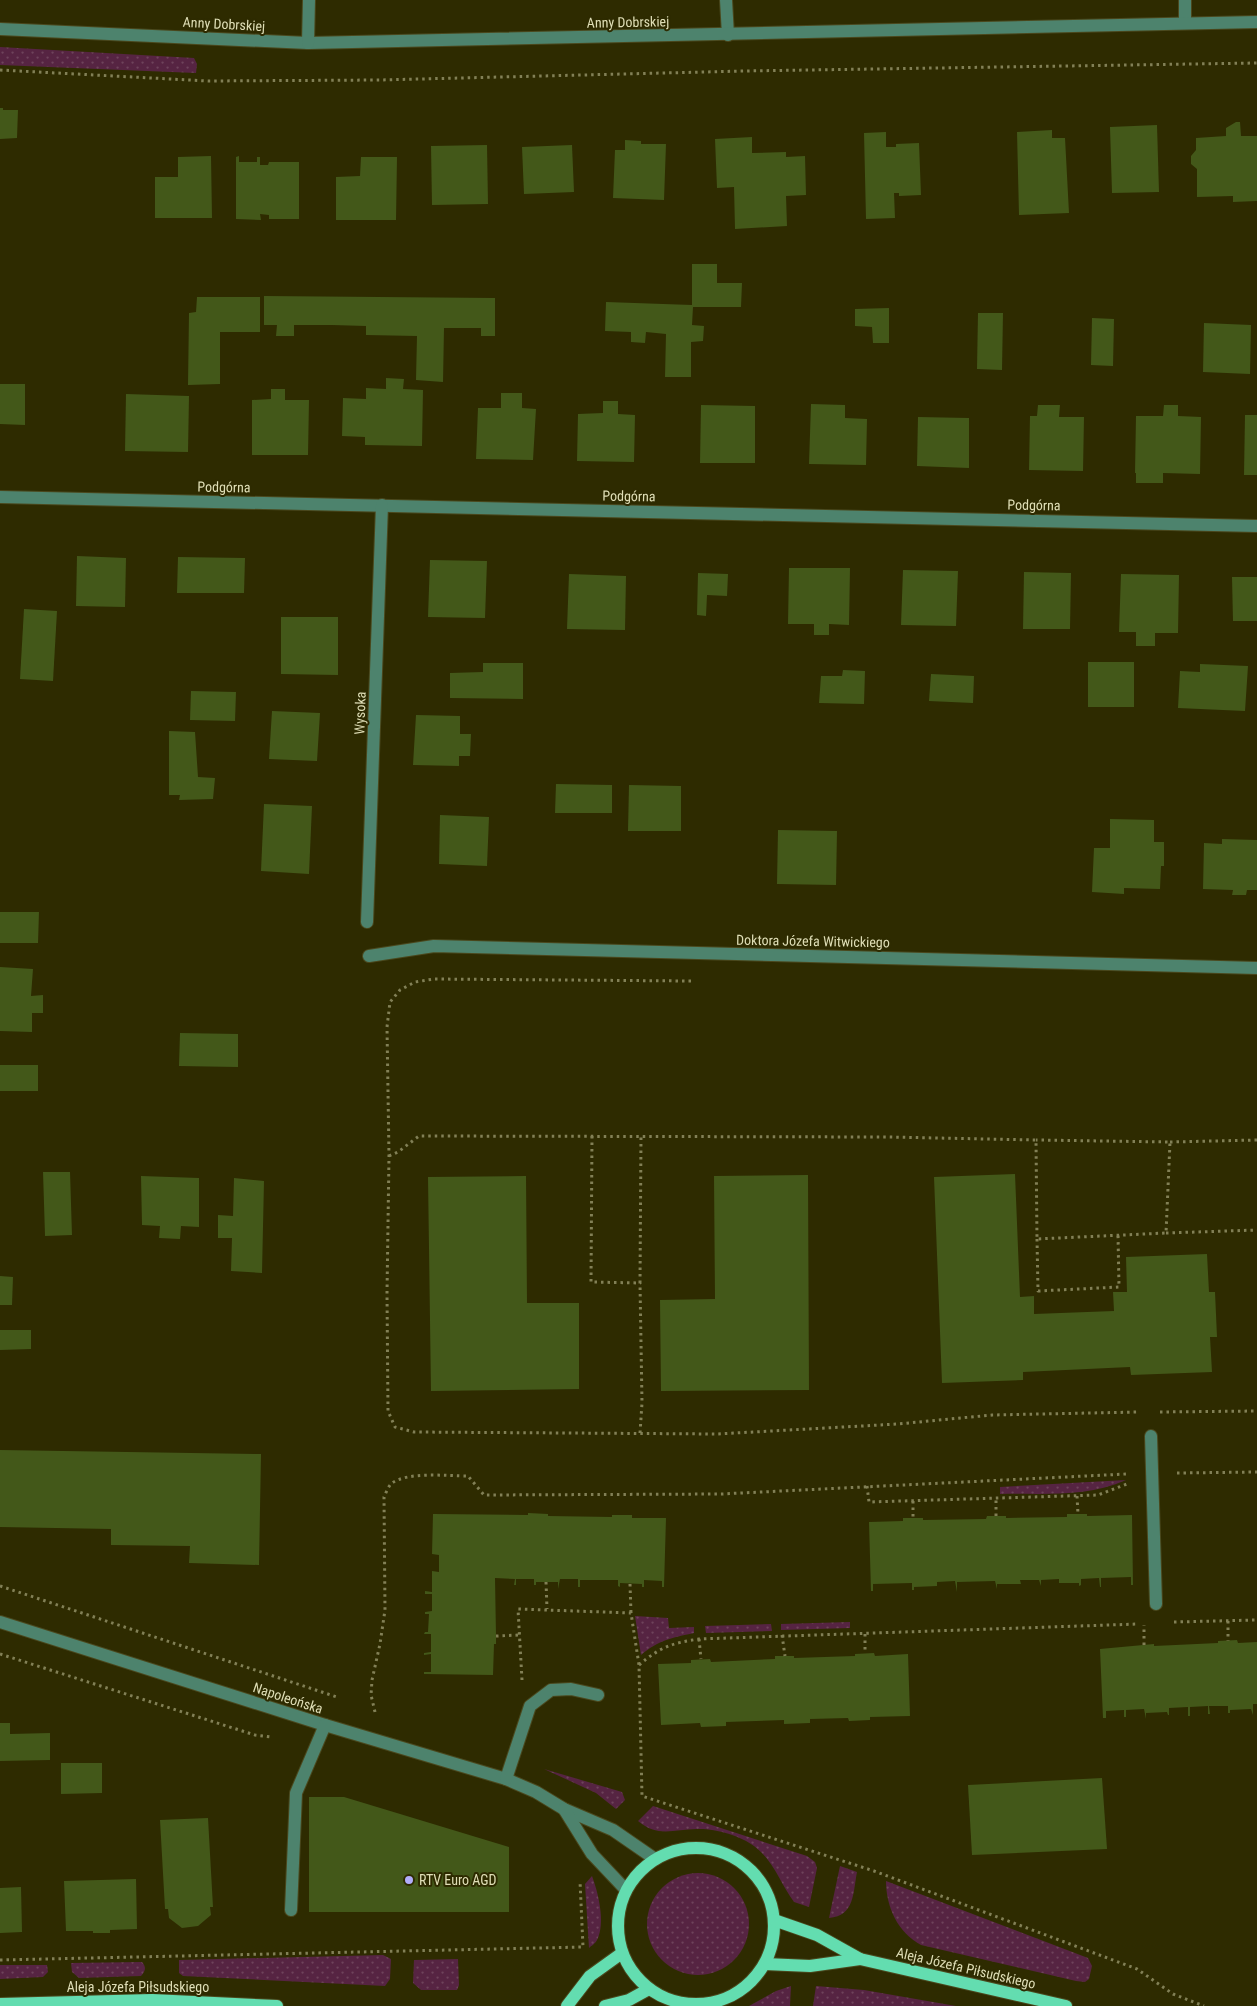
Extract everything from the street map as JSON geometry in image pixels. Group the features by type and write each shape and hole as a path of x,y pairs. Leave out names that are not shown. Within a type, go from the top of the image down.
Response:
{"main road":[{"path":"706,1848 731,1856 753,1872 768,1894 774,1920 772,1943 765,1964 748,1985 725,1999 699,2004 672,2001 648,1989 633,1972 622,1953 617,1932 618,1910 626,1890 638,1872 654,1859 679,1849 706,1848"},
{"name":"Aleja Józefa Piłsudskiego","path":"774,1920 817,1935 860,1959 1066,2006"},
{"path":"566,2006 590,1976 622,1953"},
{"name":"Aleja Józefa Piłsudskiego","path":"765,1964 810,1966 860,1959"},
{"path":"605,2006 629,2000 648,1989"},
{"name":"Aleja Józefa Piłsudskiego","path":"0,2004 152,2000 277,2006"}],"street":[{"path":"308,43 309,0"},
{"path":"726,0 728,35"},
{"path":"1185,0 1185,24"},
{"name":"Anny Dobrskiej","path":"0,29 308,43 1257,22"},
{"name":"Podgórna","path":"0,497 1257,526"},
{"name":"Wysoka","path":"367,922 382,505"},
{"name":"Doktora Józefa Witwickiego","path":"368,956 434,946 1257,968"},
{"path":"1151,1436 1145,1474 1156,1604"},
{"name":"Napoleońska","path":"0,1622 325,1725 506,1779 536,1792 564,1809 613,1830 654,1859"},
{"path":"506,1779 530,1706 551,1690 571,1688 598,1695"},
{"path":"291,1910 296,1794 325,1725"},
{"name":"Napoleońska","path":"564,1809 592,1854 626,1890"}],"path":[{"path":"0,70 208,81 379,80 1257,62"},
{"path":"434,979 415,982 400,990 390,1002 387,1027 389,1156 386,1293 388,1411 395,1427 414,1432 717,1434 898,1424 992,1415 1146,1412"},
{"path":"389,1156 398,1152 419,1136 917,1137 1170,1142 1257,1140"},
{"path":"592,1136 591,1282 640,1283"},
{"path":"640,1433 642,1403 640,1283 641,1136"},
{"path":"1036,1140 1038,1291 1119,1287 1118,1235"},
{"path":"1166,1233 1170,1142"},
{"path":"1037,1239 1257,1230"},
{"path":"1156,1412 1257,1411"},
{"path":"376,1712 371,1695 385,1610 384,1497 390,1484 402,1478 468,1476 484,1494 721,1494 1145,1474 1257,1472"},
{"path":"867,1486 869,1502 1077,1496 1098,1495 1131,1483 1145,1474"},
{"path":"1077,1496 1078,1514"},
{"path":"996,1498 996,1516"},
{"path":"913,1501 913,1518"},
{"path":"546,1582 547,1610"},
{"path":"630,1584 631,1612 639,1665 642,1796 874,1871 1128,1965 1174,1994 1204,2006"},
{"path":"0,1586 337,1697"},
{"path":"522,1682 518,1609 631,1612"},
{"path":"1170,1622 1257,1620"},
{"path":"1228,1621 1228,1640"},
{"path":"639,1665 657,1650 680,1642 699,1639 1153,1623"},
{"path":"1144,1624 1144,1645"},
{"path":"865,1634 865,1653"},
{"path":"496,1636 520,1635"},
{"path":"782,1635 785,1656"},
{"path":"699,1639 701,1659"},
{"path":"0,1960 583,1947 580,1878"}],"shaded area":[{"path":"0,47 194,58 197,64 196,73 0,65"},
{"path":"1126,1480 1111,1486 1080,1492 1000,1494 1000,1487"},
{"path":"635,1616 668,1618 669,1628 694,1627 694,1633 666,1640 641,1655"},
{"path":"850,1622 850,1628 781,1630 781,1624"},
{"path":"771,1624 772,1631 706,1633 705,1626"},
{"path":"544,1769 622,1792 625,1800 616,1809 596,1793"},
{"path":"653,1806 807,1856 815,1862 817,1868 809,1907 794,1902 767,1858 749,1842 736,1836 707,1829 653,1830 638,1821"},
{"path":"840,1866 857,1872 853,1895 844,1913 829,1918"},
{"path":"698,1873 717,1877 734,1888 745,1905 749,1924 745,1943 734,1960 717,1971 698,1975 679,1971 662,1960 651,1943 647,1924 651,1905 662,1888 679,1877"},
{"path":"592,1876 599,1899 601,1925 596,1941 589,1948 585,1884"},
{"path":"886,1881 1088,1958 1092,1966 1089,1979 1085,1982 1076,1981 921,1945 906,1934 895,1918 888,1900"},
{"path":"383,1955 391,1959 390,1979 385,1986 183,1976 179,1973 179,1960"},
{"path":"458,1959 459,1985 457,1990 421,1990 413,1983 414,1960"},
{"path":"142,1962 145,1969 141,1976 79,1978 72,1972 71,1963"},
{"path":"0,1965 47,1965 48,1972 43,1977 0,1979"},
{"path":"791,1986 790,2006 749,2006 776,1991"},
{"path":"816,1986 864,1990 956,2006 813,2006"}],"building":[{"path":"0,108 3,108 3,110 18,110 17,138 0,139"},
{"path":"1236,122 1240,122 1241,136 1257,136 1257,201 1233,202 1233,196 1197,197 1197,169 1191,164 1191,156 1196,150 1196,138 1226,136 1226,128"},
{"path":"1157,125 1159,192 1112,193 1110,127"},
{"path":"1052,130 1052,138 1065,138 1069,213 1019,215 1017,132"},
{"path":"886,132 886,147 896,147 896,144 919,143 921,195 899,196 899,193 894,193 895,218 866,219 864,133"},
{"path":"752,137 752,153 786,152 786,157 805,156 806,195 786,196 787,226 735,229 734,187 717,188 715,139"},
{"path":"625,140 641,141 641,144 666,144 664,200 613,198 615,150 625,150"},
{"path":"487,145 488,204 432,205 431,146"},
{"path":"572,145 574,192 524,194 522,147"},
{"path":"211,156 212,218 155,218 155,177 178,177 178,157"},
{"path":"239,156 239,162 257,162 257,157 260,157 260,165 268,165 269,162 299,162 299,219 269,219 269,215 260,214 261,220 236,219 236,157"},
{"path":"361,157 397,157 396,220 336,220 336,177 360,176"},
{"path":"692,264 717,264 717,283 742,283 741,307 693,307 692,325 704,326 703,341 691,342 691,377 665,377 666,334 646,332 645,343 631,342 631,332 605,331 606,302 692,305"},
{"path":"264,296 495,298 495,336 481,336 481,328 444,328 443,382 416,380 417,336 366,335 366,326 294,325 294,336 276,336 277,325 264,325"},
{"path":"197,297 260,297 260,332 220,332 220,384 188,385 189,313 196,312"},
{"path":"889,308 889,343 873,343 872,327 855,326 855,309"},
{"path":"978,313 1003,313 1002,370 977,369"},
{"path":"1092,318 1114,319 1113,366 1091,365"},
{"path":"1204,323 1251,325 1250,374 1203,372"},
{"path":"386,378 404,379 403,389 423,390 422,446 365,445 365,437 342,436 343,398 366,399 366,388 386,389"},
{"path":"0,384 25,384 25,425 0,424"},
{"path":"271,389 285,389 285,400 309,400 308,455 252,455 252,400 271,399"},
{"path":"501,393 522,393 522,408 536,409 533,460 476,459 478,408 501,408"},
{"path":"126,394 189,396 188,452 125,451"},
{"path":"603,401 618,401 618,414 635,415 634,462 577,461 578,414 603,413"},
{"path":"811,404 845,405 845,418 867,419 866,465 809,464"},
{"path":"701,405 755,406 755,463 700,463"},
{"path":"1038,405 1060,405 1059,417 1084,417 1083,471 1029,470 1030,416 1037,416"},
{"path":"1164,405 1178,405 1178,416 1201,417 1200,474 1163,473 1163,483 1136,483 1136,416 1163,416"},
{"path":"1245,415 1257,415 1257,475 1244,475"},
{"path":"918,417 969,418 969,468 917,466"},
{"path":"77,556 126,558 125,607 76,606"},
{"path":"178,557 245,558 244,593 177,593"},
{"path":"430,560 487,561 485,618 428,617"},
{"path":"789,568 850,568 849,625 829,624 829,635 814,635 814,624 788,624"},
{"path":"903,570 958,571 956,626 901,625"},
{"path":"1024,572 1071,573 1070,629 1023,629"},
{"path":"698,573 728,574 727,596 707,595 706,616 697,615"},
{"path":"569,574 626,576 625,630 567,629"},
{"path":"1121,574 1179,575 1178,633 1155,633 1155,646 1136,646 1136,632 1119,632"},
{"path":"1232,577 1257,577 1257,621 1233,621"},
{"path":"24,609 57,611 53,681 20,679"},
{"path":"281,617 338,617 338,675 281,674"},
{"path":"1088,662 1134,662 1134,707 1088,707"},
{"path":"483,663 523,663 523,699 450,698 450,673 483,672"},
{"path":"1200,664 1248,666 1245,711 1178,708 1180,671 1200,672"},
{"path":"843,670 865,671 864,704 819,703 821,676 842,676"},
{"path":"931,674 974,676 973,703 929,701"},
{"path":"191,691 236,692 235,721 190,720"},
{"path":"272,711 320,713 317,761 269,759"},
{"path":"416,715 460,716 460,734 471,734 470,756 459,756 459,766 413,765"},
{"path":"169,731 195,732 198,777 215,778 213,799 179,800 180,795 169,795"},
{"path":"556,784 612,785 612,813 555,813"},
{"path":"629,785 681,786 681,831 628,831"},
{"path":"264,804 312,806 309,874 261,871"},
{"path":"440,815 489,817 487,866 439,864"},
{"path":"1110,819 1154,820 1154,842 1164,842 1164,866 1161,866 1160,889 1124,888 1124,894 1092,892 1094,848 1110,848"},
{"path":"778,830 837,831 836,885 777,884"},
{"path":"1222,839 1257,840 1257,890 1247,890 1246,895 1232,895 1233,890 1203,889 1204,843 1222,844"},
{"path":"0,912 39,912 38,943 0,943"},
{"path":"0,967 33,969 31,996 43,995 43,1013 32,1013 32,1032 0,1031"},
{"path":"180,1033 238,1034 238,1067 179,1066"},
{"path":"0,1065 38,1065 38,1091 0,1091"},
{"path":"43,1172 70,1172 72,1235 45,1236"},
{"path":"1015,1174 1020,1297 1034,1296 1034,1314 1114,1311 1113,1292 1127,1292 1126,1257 1207,1254 1209,1292 1215,1292 1217,1337 1210,1337 1212,1372 1131,1375 1130,1367 1023,1372 1023,1380 942,1383 934,1177"},
{"path":"808,1175 809,1390 661,1391 660,1300 715,1299 714,1176"},
{"path":"141,1176 199,1178 199,1227 181,1226 180,1239 159,1238 160,1226 142,1225"},
{"path":"526,1176 527,1303 579,1303 579,1389 431,1391 428,1177"},
{"path":"234,1178 264,1181 262,1273 231,1271 232,1238 218,1238 218,1215 233,1216"},
{"path":"0,1276 13,1277 12,1305 0,1305"},
{"path":"0,1330 31,1330 31,1349 0,1350"},
{"path":"0,1450 261,1454 259,1565 189,1563 190,1546 111,1545 111,1529 0,1527"},
{"path":"528,1513 548,1514 548,1516 612,1517 612,1515 632,1515 632,1518 666,1518 664,1587 662,1587 662,1581 644,1580 644,1587 642,1587 642,1584 620,1583 620,1587 618,1586 618,1580 580,1580 580,1587 578,1587 578,1579 560,1579 558,1589 558,1582 536,1582 536,1585 534,1585 534,1579 516,1579 516,1585 514,1585 515,1579 495,1578 496,1644 494,1644 493,1675 424,1674 424,1672 431,1672 431,1654 424,1655 424,1653 431,1652 431,1634 424,1634 428,1632 429,1614 425,1614 425,1612 432,1611 432,1594 425,1594 425,1591 432,1592 432,1571 439,1572 439,1555 432,1554 433,1514 528,1515"},
{"path":"1067,1514 1087,1514 1087,1516 1132,1515 1133,1585 1131,1585 1131,1577 1101,1578 1101,1587 1099,1578 1081,1579 1081,1585 1079,1586 1079,1583 1059,1583 1059,1579 1041,1580 1041,1586 1039,1580 1020,1580 1021,1584 997,1584 997,1589 995,1581 957,1582 957,1592 955,1581 937,1582 937,1586 914,1587 914,1590 912,1590 912,1583 873,1584 873,1591 871,1591 869,1522 903,1521 903,1518 923,1518 923,1520 986,1519 987,1516 1006,1516 1006,1518 1067,1517"},
{"path":"1237,1640 1238,1643 1257,1642 1257,1704 1253,1704 1253,1715 1251,1709 1230,1710 1230,1713 1228,1713 1228,1706 1209,1706 1210,1714 1208,1714 1208,1706 1190,1707 1190,1716 1188,1716 1188,1707 1169,1708 1169,1715 1167,1712 1146,1713 1146,1719 1144,1709 1126,1710 1126,1717 1124,1717 1124,1710 1106,1711 1106,1718 1103,1718 1100,1649 1154,1644 1154,1646 1218,1643 1218,1641"},
{"path":"874,1653 875,1656 908,1654 910,1716 870,1717 870,1720 849,1721 848,1718 810,1719 810,1723 784,1724 784,1720 726,1722 726,1726 701,1727 700,1723 661,1725 658,1664 691,1663 691,1660 710,1659 711,1662 775,1659 775,1656 794,1656 794,1658 855,1656 855,1654"},
{"path":"0,1723 10,1723 10,1734 50,1733 50,1760 0,1761"},
{"path":"61,1763 102,1763 102,1793 61,1794"},
{"path":"1102,1778 1107,1849 972,1855 968,1785"},
{"name":"RTV Euro AGD","path":"309,1797 344,1797 509,1847 509,1912 309,1912"},
{"path":"208,1818 213,1907 210,1907 211,1915 198,1926 182,1928 169,1918 168,1909 165,1909 160,1820"},
{"path":"136,1879 137,1929 110,1930 110,1933 66,1931 64,1881"},
{"path":"21,1887 22,1932 0,1933 0,1888"}],"place":[{"name":"RTV Euro AGD","path":"409,1880"}]}
